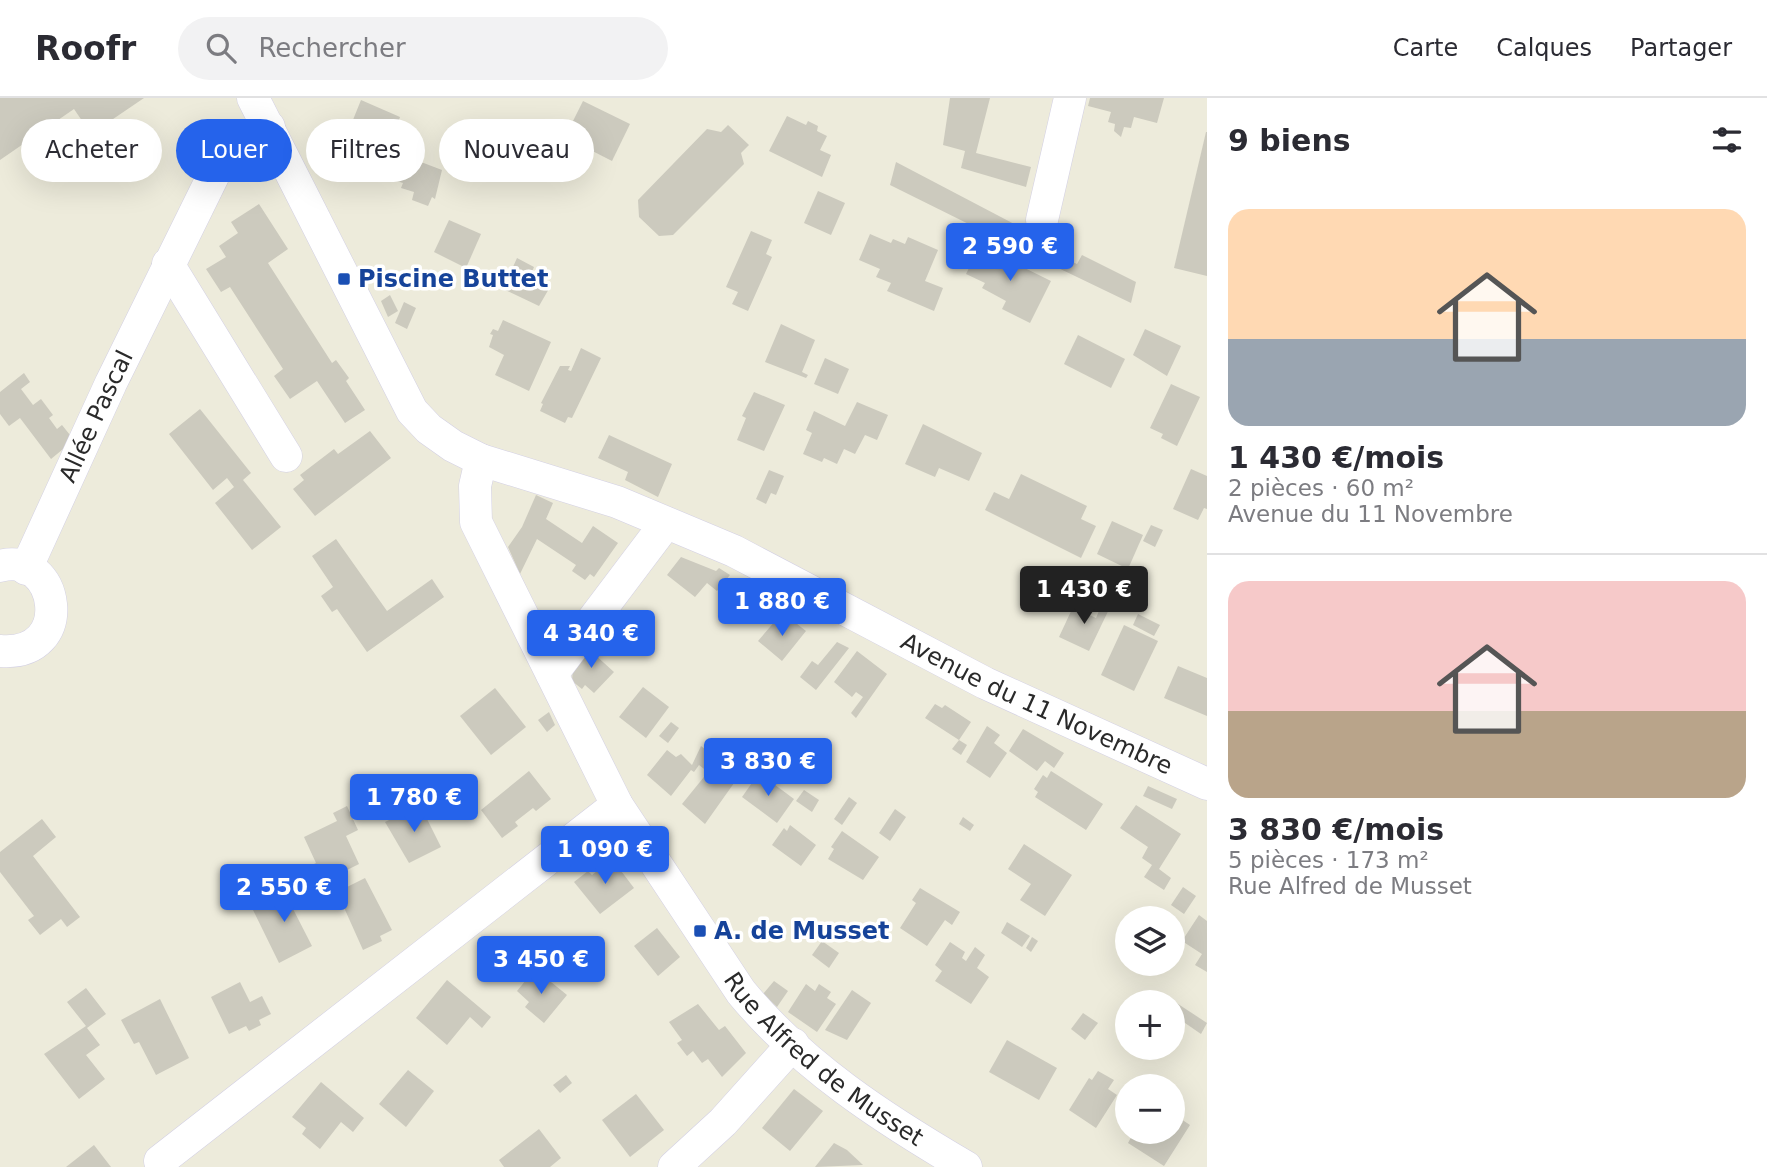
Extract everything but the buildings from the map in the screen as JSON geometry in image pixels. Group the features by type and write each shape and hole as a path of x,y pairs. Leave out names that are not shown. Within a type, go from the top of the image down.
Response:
{"street":[{"path":"253,98 265,119"},
{"path":"1042,219 1070,98"},
{"path":"292,173 412,411 429,429 453,446 481,460"},
{"name":"Allée Pascal","path":"13,568 210,182"},
{"path":"168,264 286,456"},
{"name":"Avenue du 11 Novembre","path":"481,460 617,502 734,551 985,683 1207,784"},
{"name":"Rue Alfred de Musset","path":"481,460 475,486 476,522 617,805 741,992 793,1044 860,1102 966,1167"},
{"path":"552,674 666,523"},
{"path":"0,651 14,652 29,648 49,627 53,608 50,592 39,576 13,568"},
{"path":"160,1161 617,805"},
{"path":"674,1167 723,1122 793,1044"}],"place":[{"name":"Piscine Buttet","path":"344,279"},
{"name":"A. de Musset","path":"700,931"}]}
